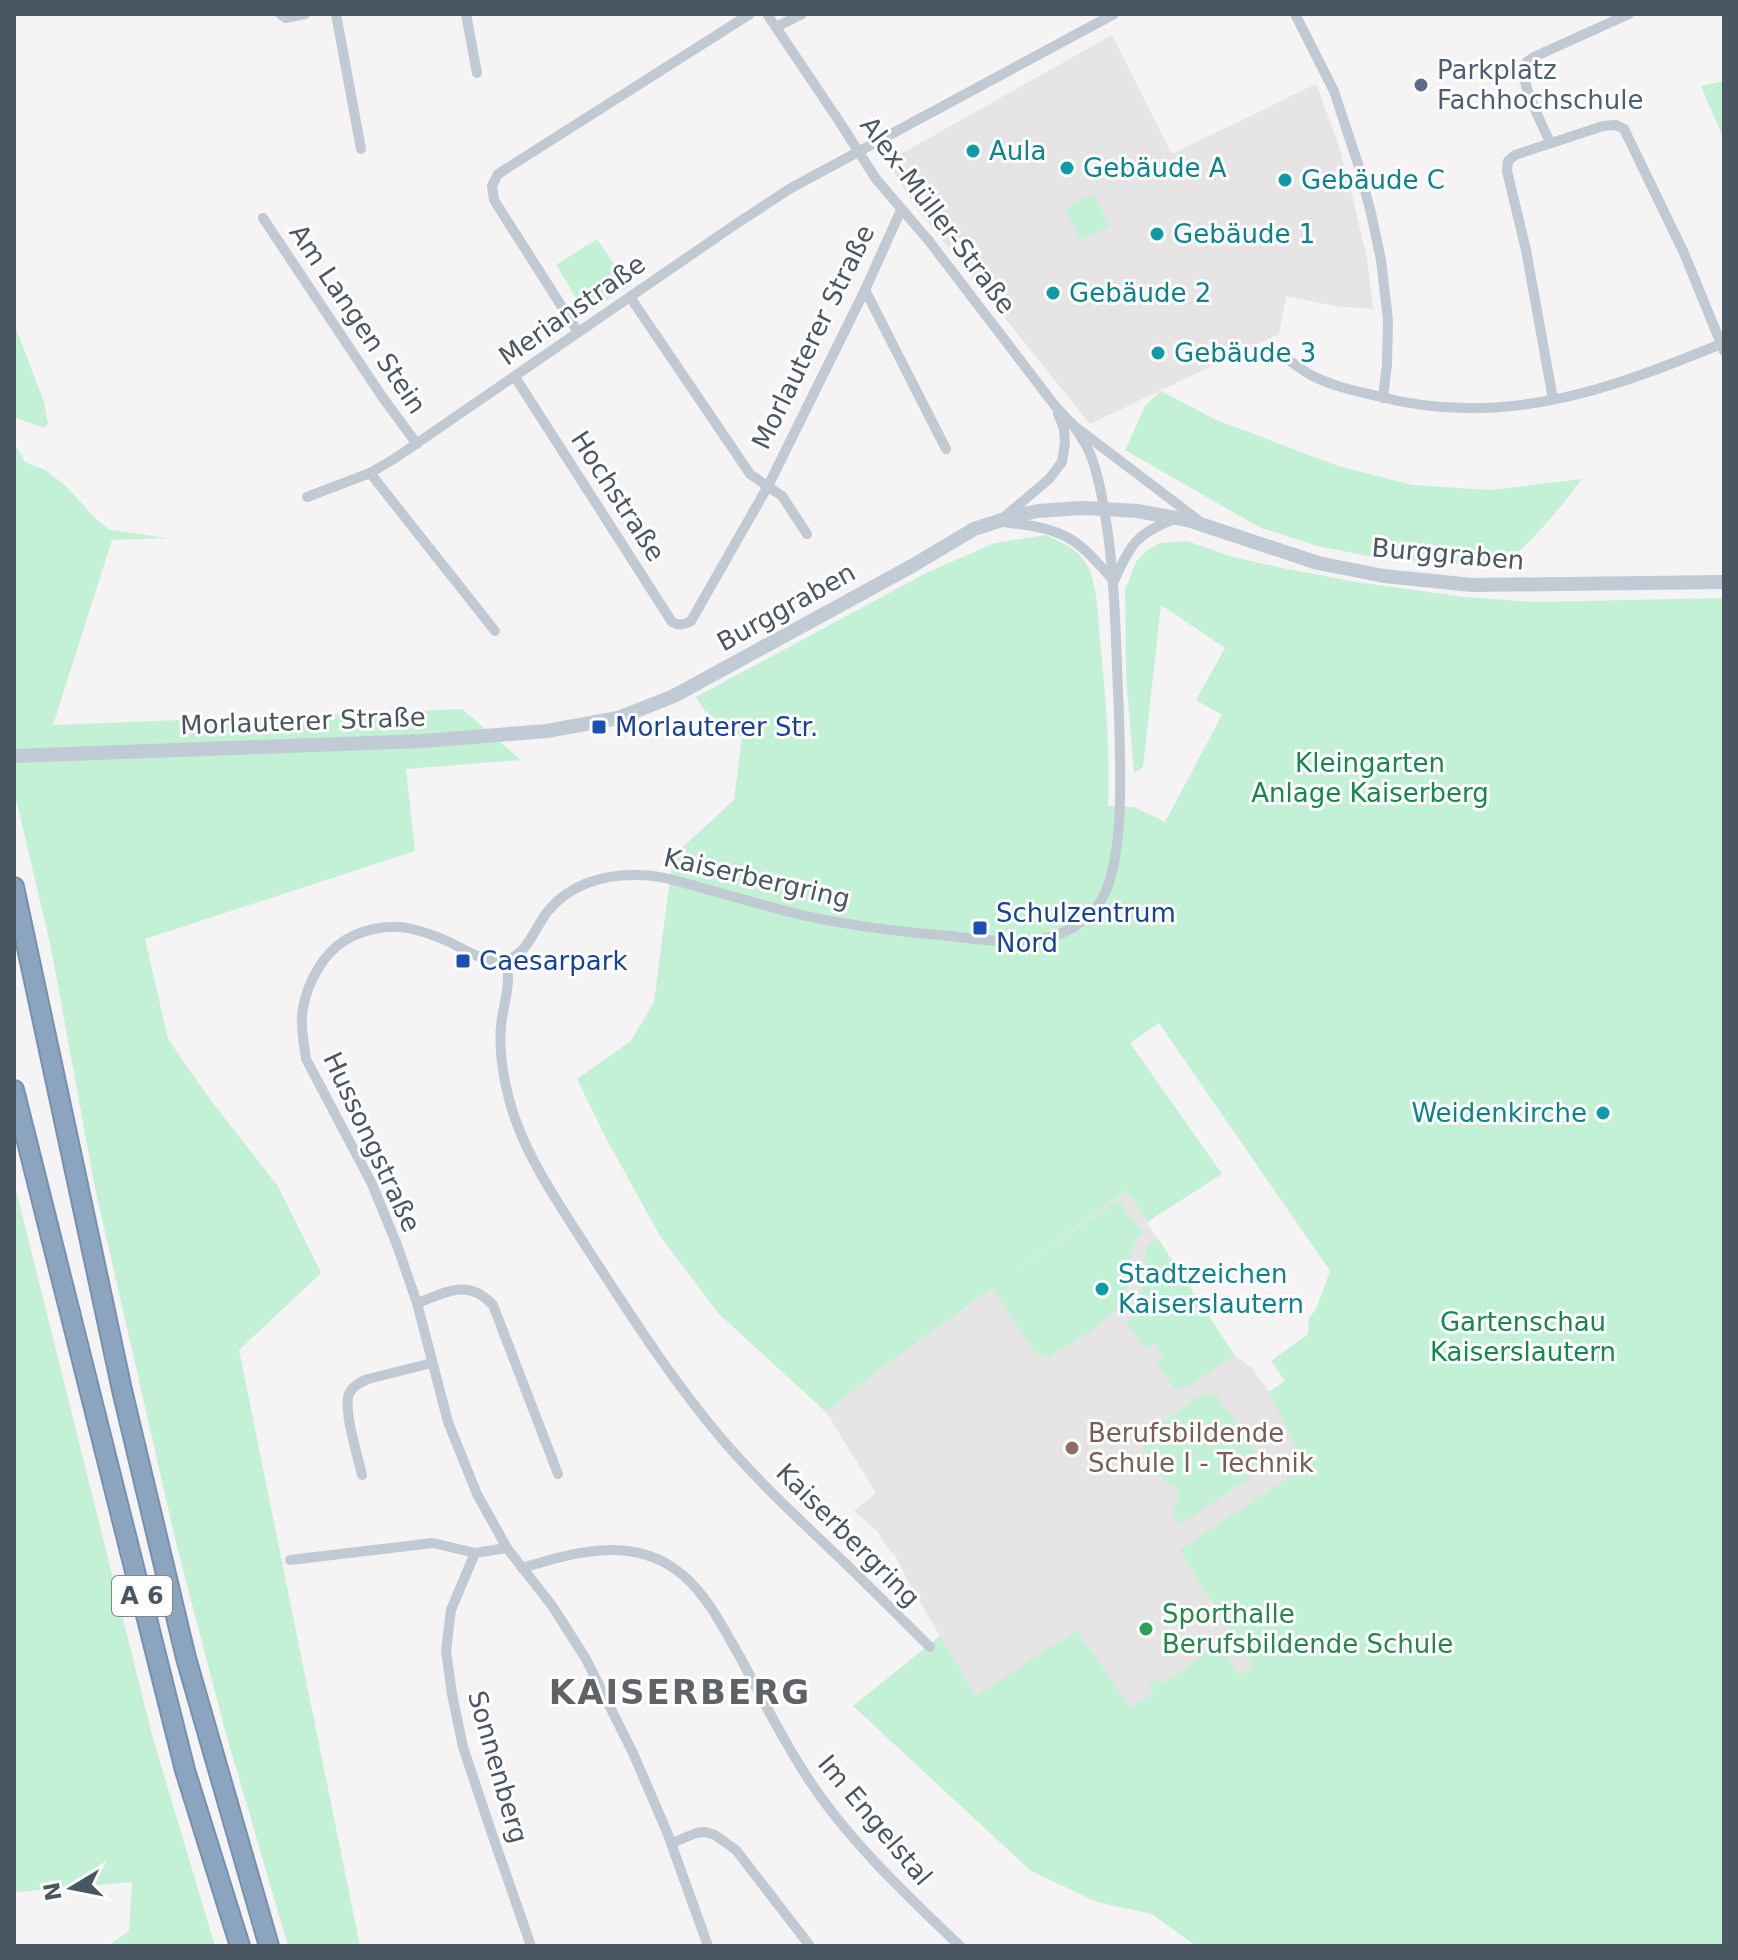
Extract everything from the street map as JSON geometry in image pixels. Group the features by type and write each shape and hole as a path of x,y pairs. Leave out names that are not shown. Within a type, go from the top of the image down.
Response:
{"highway":[{"name":"A 6","path":"14,887 122,1390 186,1658 269,1946"},
{"name":"A 6","path":"14,1090 185,1770 240,1946"}],"street":[{"path":"280,14 286,18 305,14"},
{"path":"336,14 361,149"},
{"path":"466,14 477,73"},
{"path":"578,332 494,200 492,186 498,174 750,14"},
{"name":"Alex-Müller-Straße","path":"767,14 876,179 929,241 1056,407 1073,425 1208,528"},
{"path":"776,27 802,14"},
{"path":"859,152 1114,14"},
{"path":"1295,14 1334,91 1371,213 1381,260 1388,320 1383,398"},
{"path":"1550,142 1524,80 1526,63 1629,14"},
{"path":"1279,353 1308,373 1337,387 1426,406 1478,407 1512,406 1553,399 1622,381 1723,347 1684,253 1624,129 1616,125 1550,142 1515,155 1508,161 1507,171 1526,250 1553,399"},
{"name":"Merianstraße","path":"307,497 370,473 417,444 791,188 859,152"},
{"name":"Morlauterer Straße","path":"691,621 768,486 901,210"},
{"name":"Am Langen Stein","path":"263,218 417,444"},
{"path":"865,290 946,449"},
{"path":"630,297 750,474 768,486"},
{"name":"Hochstraße","path":"515,377 672,622 685,625 691,621"},
{"name":"Burggraben","path":"999,521 1049,479 1062,462 1064,429 1056,407"},
{"name":"Alex-Müller-Straße","path":"1073,425 1091,456 1104,509"},
{"path":"370,473 495,631"},
{"name":"Morlauterer Straße","path":"768,486 782,496 807,534"},
{"name":"Burggraben","path":"592,723 618,718 674,696 974,529 1038,511 1104,509 1188,520 1318,563 1384,576 1472,585 1724,582"},
{"name":"Kaiserbergring","path":"930,1647 814,1535 704,1417 620,1300 559,1204 519,1131 509,1098 501,1028 508,988 506,961 523,949 549,910 562,898 578,886 611,875 655,875 807,916 912,933 1009,942 1053,936 1091,915 1104,894 1113,868 1121,769 1114,581 1104,509"},
{"path":"999,521 1037,526 1073,541 1114,581 1126,553 1137,540 1155,526 1176,518"},
{"name":"Morlauterer Straße","path":"14,756 423,741 547,731 592,723"},
{"name":"Hussongstraße","path":"506,961 488,960 410,928 382,927 357,935 337,946 309,985 302,1013 306,1059 372,1184 397,1245 417,1303 448,1422 485,1511 507,1548 553,1607 586,1659 633,1753 672,1843 708,1946"},
{"path":"417,1303 456,1289 470,1289 483,1294 493,1305 558,1474"},
{"path":"362,1475 346,1405 350,1391 358,1382 432,1363"},
{"path":"290,1560 433,1543 475,1553 507,1548"},
{"name":"Im Engelstal","path":"522,1568 592,1551 625,1549 674,1569 695,1588 718,1618 802,1770 828,1805 874,1861 960,1946"},
{"name":"Sonnenberg","path":"475,1553 451,1610 446,1651 463,1747 531,1946"},
{"path":"672,1843 705,1832 715,1835 736,1850 810,1946"}],"shaded area":[{"path":"1112,35 1172,154 1316,84 1338,143 1352,195 1367,259 1373,309 1335,306 1286,296 1279,334 1090,424 922,215 888,161"},
{"name":"Berufsbildende Schule I - Technik","path":"1126,1191 1235,1356 1252,1368 1269,1392 1302,1459 1291,1476 1179,1550 1253,1667 1131,1708 1077,1630 976,1697 896,1557 877,1531 854,1511 876,1493 826,1412"}],"green space":[{"path":"1724,81 1724,140 1701,86"},
{"path":"1094,194 1110,226 1081,240 1065,208"},
{"path":"597,239 629,286 592,310 583,309 556,265"},
{"path":"14,323 44,402 48,424 44,428 14,417"},
{"path":"1161,391 1214,419 1338,466 1412,485 1491,490 1582,479 1545,525 1502,566 1373,557 1317,546 1259,527 1125,450 1145,406"},
{"path":"14,443 25,462 45,470 66,486 110,530 168,538 112,540 53,725 462,709 521,760 406,769 415,851 145,939 168,1039 209,1098 277,1185 321,1273 239,1350 360,1946 288,1946 225,1730 177,1547 95,1188 51,948 14,790"},
{"path":"1046,535 1079,554 1088,566 1093,582 1106,703 1108,806 1134,807 1165,822 1222,715 1196,700 1225,648 1161,605 1143,767 1134,773 1126,676 1125,590 1136,562 1146,551 1160,543 1187,541 1233,557 1282,568 1465,597 1534,602 1724,598 1724,1946 1196,1946 1152,1914 1097,1902 1031,1871 853,1706 940,1636 976,1696 1077,1630 1131,1708 1154,1694 1148,1684 1157,1679 1161,1683 1207,1651 1223,1648 1238,1674 1253,1667 1179,1550 1291,1476 1302,1460 1269,1392 1285,1381 1271,1361 1308,1334 1309,1318 1316,1309 1330,1271 1159,1023 1130,1043 1222,1174 1147,1222 1126,1191 1004,1280 1118,1200 1143,1233 1133,1247 1127,1289 1120,1305 1091,1330 1048,1358 1035,1352 992,1288 826,1412 719,1314 660,1236 577,1079 631,1041 654,1002 673,856 734,800 742,737 705,711 696,697 928,572 995,543"},
{"path":"14,1182 152,1735 215,1946 108,1946 129,1931 132,1882 14,1894"},
{"path":"1158,1239 1235,1356 1181,1390 1174,1388 1155,1360 1160,1362 1163,1358 1154,1343 1144,1349 1126,1323 1140,1300 1149,1242"},
{"path":"1203,1394 1217,1396 1256,1451 1260,1462 1256,1473 1181,1524 1171,1511 1180,1495 1173,1484 1166,1483 1138,1439"}],"place":[{"name":"Parkplatz Fachhochschule","path":"1421,85"},
{"name":"Aula","path":"973,151"},
{"name":"Gebäude A","path":"1067,168"},
{"name":"Gebäude C","path":"1285,180"},
{"name":"Gebäude 1","path":"1157,234"},
{"name":"Gebäude 2","path":"1053,293"},
{"name":"Gebäude 3","path":"1158,353"},
{"name":"Morlauterer Str.","path":"599,727"},
{"name":"Schulzentrum Nord","path":"980,928"},
{"name":"Caesarpark","path":"463,961"},
{"name":"Weidenkirche","path":"1603,1113"},
{"name":"Stadtzeichen Kaiserslautern","path":"1102,1289"},
{"name":"Berufsbildende Schule I - Technik","path":"1072,1448"},
{"name":"Sporthalle Berufsbildende Schule","path":"1146,1629"}],"district":[{"name":"KAISERBERG","path":"680,1692"}],"park label":[{"name":"Kleingarten Anlage Kaiserberg","path":"1370,778"},
{"name":"Gartenschau Kaiserslautern","path":"1523,1337"}]}
